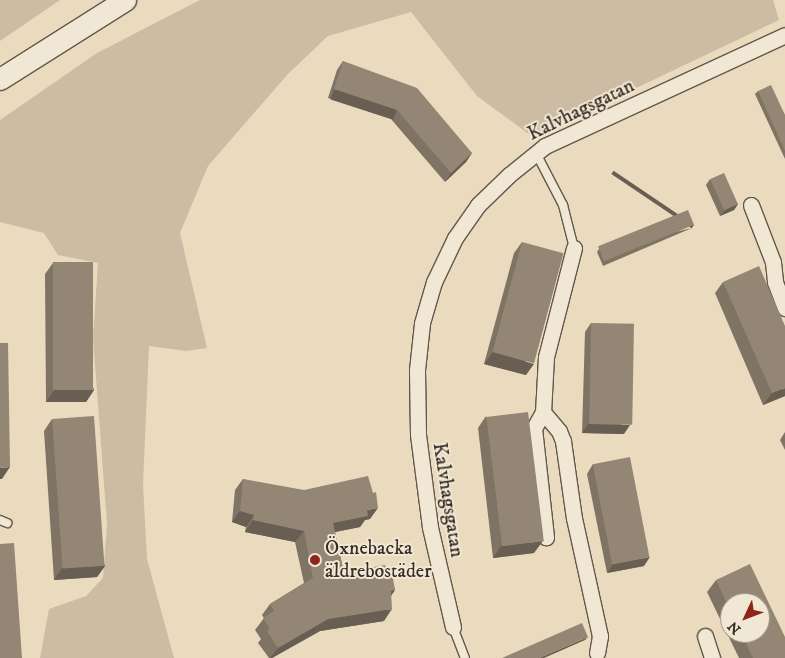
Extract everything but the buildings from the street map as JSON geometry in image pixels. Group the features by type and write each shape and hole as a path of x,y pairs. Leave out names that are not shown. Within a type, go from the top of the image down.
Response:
{"street":[{"path":"0,79 125,0"},
{"name":"Kalvhagsgatan","path":"453,627 430,527 418,434 417,370 422,324 434,282 456,238 478,205 536,153 785,35"},
{"path":"751,204 773,262 776,282 785,308"},
{"path":"546,537 534,428 543,412 546,357 574,248"},
{"path":"543,412 559,431 563,441 572,508 600,636 597,653"},
{"path":"705,636 712,658"}],"lane":[{"path":"536,153 563,206 574,248"},
{"path":"453,627 465,658"}],"shaded area":[{"path":"0,0 60,0 0,41"},
{"path":"200,0 773,0 779,20 533,137 477,96 411,12 328,36 288,74 208,166 180,233 207,348 186,351 149,346 143,484 147,559 174,658 40,658 49,609 86,596 103,578 107,524 93,338 98,263 58,255 44,233 0,222 0,120 97,53"}],"place":[{"name":"Öxnebacka äldrebostäder","path":"315,560"}]}
